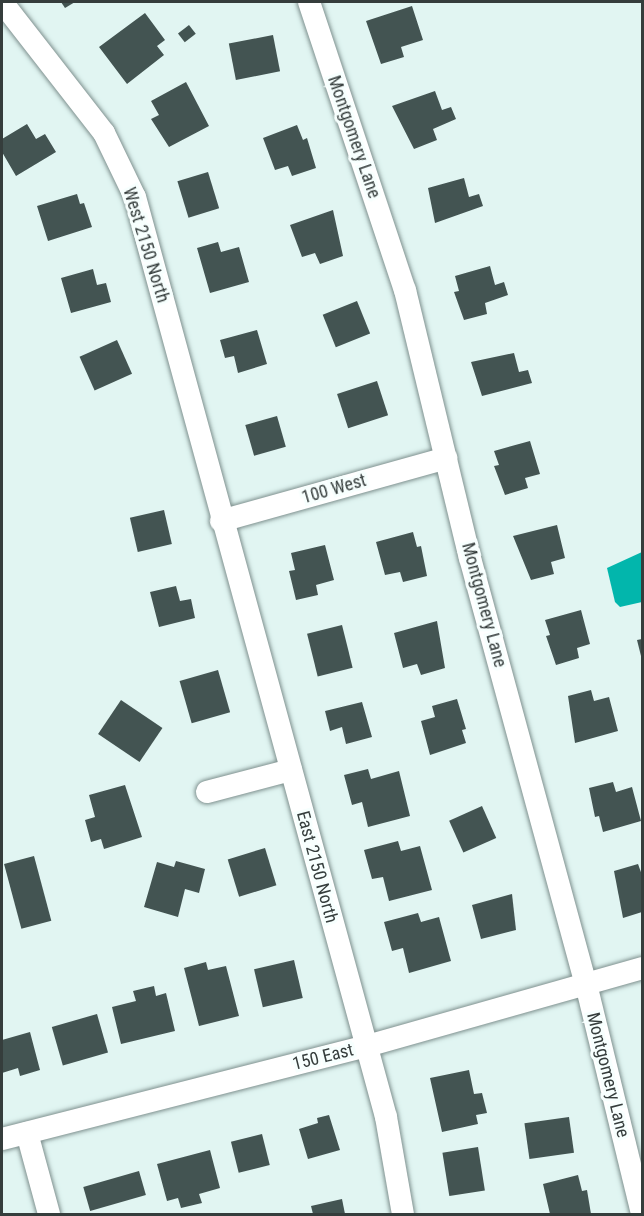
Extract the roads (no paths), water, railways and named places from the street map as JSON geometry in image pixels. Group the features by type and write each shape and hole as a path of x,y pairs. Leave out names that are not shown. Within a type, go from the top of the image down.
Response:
{"street":[{"name":"West 2150 North","path":"2,2 104,133 135,196 221,521"},
{"name":"Montgomery Lane","path":"309,2 402,279 446,458 586,984 642,1215"},
{"name":"100 West","path":"221,521 446,458"},
{"name":"East 2150 North","path":"221,521 386,1117 403,1215"},
{"path":"207,792 291,770"},
{"name":"150 East","path":"2,1139 367,1046 642,968"},
{"path":"27,1133 49,1215"}],"water":[{"path":"642,552 642,602 620,607 615,602 607,568"}]}
